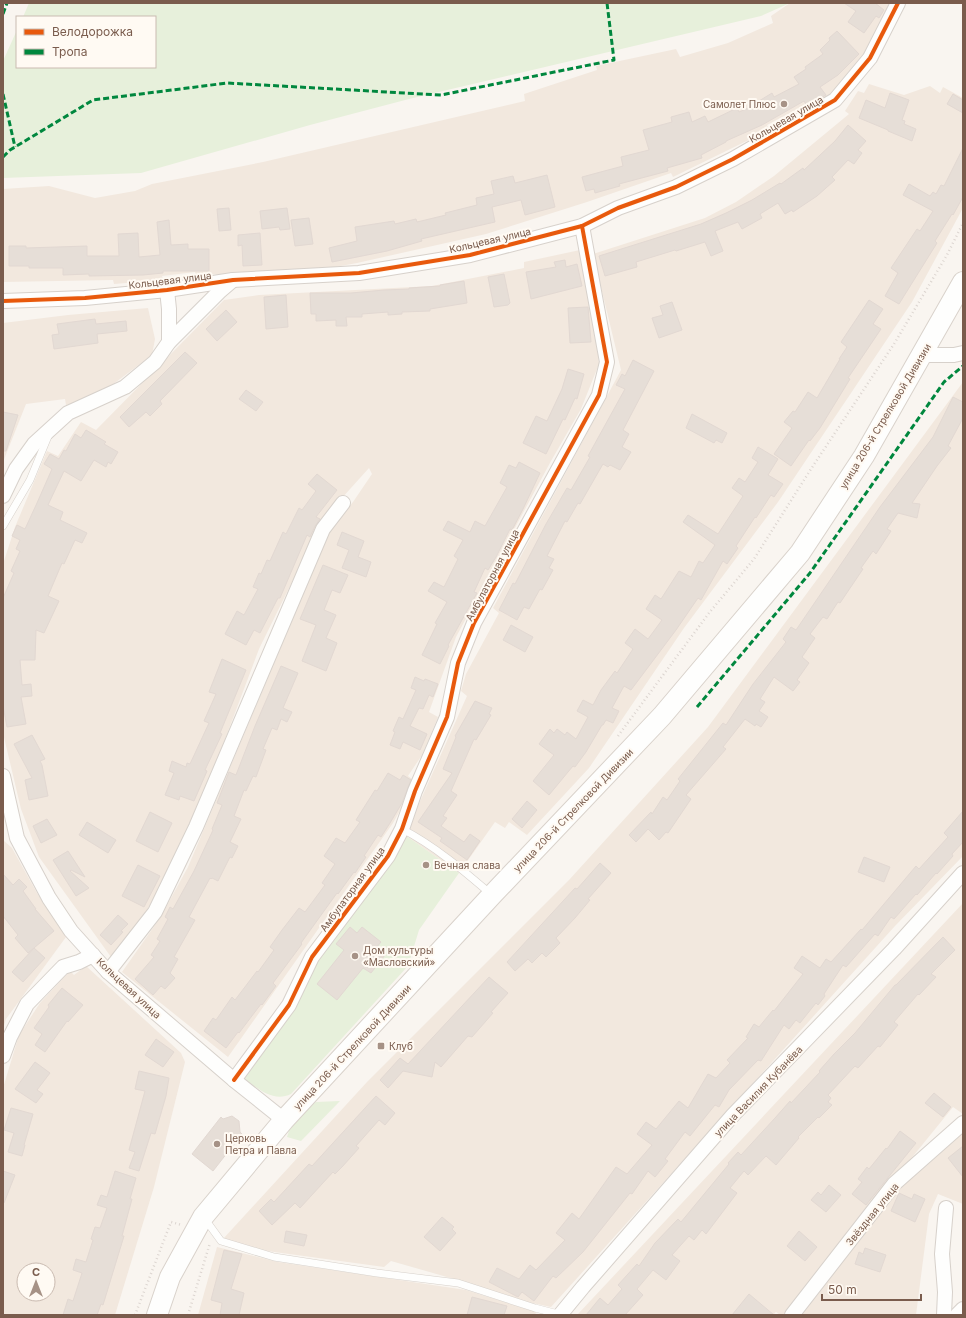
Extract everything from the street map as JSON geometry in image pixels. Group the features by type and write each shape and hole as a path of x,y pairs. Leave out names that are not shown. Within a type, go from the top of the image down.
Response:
{"main road":[{"name":"улица 206-й Стрелковой Дивизии","path":"157,1315 170,1277 203,1217 284,1120 492,895 662,716 800,553 864,456 923,355 963,282"}],"street":[{"name":"Кольцевая улица","path":"3,301 85,298 167,290 234,280 360,272 470,255 582,226 618,208 676,187 732,160 834,100 870,58 898,3"},
{"name":"Амбулаторная улица","path":"234,1080 289,1005 312,957 388,856 402,829 415,791 447,717 458,663 474,623 599,395 607,362 582,226"},
{"name":"Кольцевая улица","path":"3,496 16,469 34,444 68,413 125,387 156,362 169,342 219,292 234,280"},
{"path":"167,290 169,310 169,342"},
{"path":"923,355 954,355 963,353"},
{"path":"108,972 155,912 196,827 323,528 343,504"},
{"name":"Кольцевая улица","path":"3,776 17,838 49,898 71,931 108,972 234,1080 284,1120"},
{"name":"улица Василия Кубанёва","path":"560,1315 733,1115 894,949 963,873"},
{"path":"3,1056 10,1037 27,1004 62,967 78,962 92,955"},
{"name":"Звёздная улица","path":"792,1315 894,1184 963,1123"},
{"path":"944,1315 945,1292 942,1254 946,1208"},
{"path":"957,1315 963,1309"}],"lane":[{"path":"3,526 30,480 52,428"},
{"path":"402,829 417,836 492,895"},
{"path":"203,1217 221,1241 274,1257 377,1273 458,1283 560,1315"}],"path":[{"path":"614,742 709,612 754,559 811,469 894,344 947,255 963,223"},
{"path":"135,1315 171,1222"}],"shaded area":[{"path":"790,3 886,3 893,6 866,51 831,97 809,111 801,107 767,125 769,130 673,177 671,173 587,202 486,234 357,263 318,270 196,275 195,272 162,276 163,280 114,284 113,280 3,282 3,189 49,186 95,198 135,191 152,184 263,162 525,101 524,94 597,70 596,66 676,49 680,57 728,43 773,23 771,16"},
{"path":"869,84 904,95 930,86 940,93 943,87 963,98 963,208 912,302 778,502 684,628 589,768 527,835 509,822 505,828 495,822 459,873 405,835 467,696 461,691 466,674 499,613 493,608 621,370 593,254 705,218 736,202 774,176 849,114 845,111 858,91 864,93"},
{"path":"580,250 593,310 599,364 581,409 551,461 456,637 429,712 438,717 422,755 408,776 416,782 393,823 228,1057 122,972 160,918 188,867 331,528 353,502 372,474 369,468 323,519 259,649 206,790 168,872 143,917 111,957 39,857 21,809 3,733 3,564 15,527 47,451 58,456 81,422 96,430 224,300 259,295 432,286 524,268 524,262"},
{"path":"148,308 155,339 152,355 112,385 113,390 66,405 65,399 26,404 3,462 3,323 68,315"},
{"path":"963,382 963,856 895,926 551,1307 523,1301 468,1283 391,1261 384,1267 260,1250 223,1239 367,1082 569,880 708,727"},
{"path":"3,840 12,848 37,893 66,937 6,1019 3,1029"},
{"path":"963,903 963,1114 953,1107 784,1315 780,1315 776,1312 773,1315 578,1314"},
{"path":"86,966 181,1053 185,1062 154,1187 115,1315 3,1315 3,1088 19,1035 40,1003 70,971 74,975"},
{"path":"963,1132 963,1204 938,1194 929,1214 916,1315 800,1315 905,1181"},
{"path":"217,1247 278,1262 466,1290 536,1312 535,1315 198,1315"}],"green space":[{"path":"29,3 790,3 761,16 409,99 310,125 141,173 3,178 3,61 16,32 16,68 156,68 156,16 23,16"},
{"path":"405,835 459,873 419,930 408,966 291,1094 277,1097 265,1093 241,1077 315,962"},
{"path":"340,1101 301,1141 287,1137 293,1119 316,1102"}],"building":[{"path":"844,3 875,3 884,10 879,18 876,16 864,33 848,22 856,11"},
{"path":"837,31 859,54 838,75 820,87 826,95 807,106 804,101 762,125 726,141 701,155 702,158 667,168 668,171 619,184 620,186 595,193 594,189 586,191 582,177 623,166 621,157 649,150 643,130 672,122 671,117 689,112 692,122 705,116 708,122 737,108 739,112 760,103 759,101 772,93 774,97 799,84 794,77 823,54 820,50 830,40 829,38"},
{"path":"890,93 909,100 902,120 905,121 904,124 916,129 912,141 859,118 866,100 885,108"},
{"path":"953,94 963,100 963,113 947,104"},
{"path":"848,125 866,141 858,150 862,153 854,164 848,160 832,177 835,180 817,196 793,212 792,210 785,214 778,203 760,214 762,218 742,229 738,222 715,231 723,251 711,256 705,242 636,262 637,267 605,276 599,256 701,224 752,200 780,183 781,184 803,168 804,170 835,141"},
{"path":"963,148 963,197 953,215 952,214 935,241 937,243 899,304 885,296 898,273 891,268 917,229 920,231 933,211 903,195 909,184 930,196 933,192 936,194 941,185 944,186"},
{"path":"547,175 555,207 525,215 521,200 492,207 495,222 421,239 422,241 387,251 332,262 329,248 357,241 355,227 394,221 395,224 416,219 417,222 446,215 445,213 477,205 476,198 494,194 491,181 513,176 515,183"},
{"path":"229,208 231,230 219,231 217,209"},
{"path":"287,208 290,229 280,230 279,227 262,229 260,211"},
{"path":"309,218 313,244 295,246 291,220"},
{"path":"169,220 171,245 188,244 188,249 209,249 209,271 163,271 163,273 143,275 89,276 89,274 63,275 63,268 29,268 29,266 9,266 9,246 26,246 26,248 87,246 87,256 119,256 118,234 138,233 139,257 160,255 157,222"},
{"path":"260,233 262,265 243,266 242,245 238,246 238,235"},
{"path":"565,260 566,267 577,264 582,286 531,299 526,272 556,267 554,262"},
{"path":"504,274 510,303 508,305 494,307 488,277"},
{"path":"464,281 467,303 430,309 430,311 402,312 402,314 388,315 388,312 362,314 362,317 346,317 347,326 336,326 336,320 316,321 316,314 311,314 310,293 351,293 409,289 440,286"},
{"path":"286,295 288,327 266,329 264,297"},
{"path":"869,300 883,309 873,324 881,329 848,378 850,379 820,428 810,441 809,440 791,466 774,454 792,428 784,422 793,411 795,412 808,392 817,398 847,347 841,342"},
{"path":"672,302 682,330 659,338 652,318 663,315 660,306"},
{"path":"588,307 591,342 570,343 568,308"},
{"path":"226,310 237,322 217,341 206,329"},
{"path":"95,319 96,324 126,321 127,331 97,334 98,343 54,349 52,335 59,334 57,324"},
{"path":"185,352 197,363 160,401 162,404 150,416 146,412 129,427 120,417"},
{"path":"633,360 654,371 623,430 629,434 622,447 631,452 620,470 610,465 608,467 603,464 580,504 578,503 567,522 565,521 547,556 554,559 549,568 553,570 542,590 540,589 529,609 524,607 517,620 499,610 513,583 515,584 546,524 567,488 571,490 590,457 588,456 625,389 616,385 622,374 625,376"},
{"path":"568,369 584,374 577,399 575,398 565,420 563,419 546,454 523,443 536,416 547,421 562,389"},
{"path":"246,390 263,402 256,411 239,399"},
{"path":"953,397 963,402 963,418 948,446 951,448 912,503 920,504 917,518 898,513 887,529 891,531 876,554 873,551 861,568 863,569 840,603 838,602 827,619 823,617 810,634 815,638 802,657 809,663 797,680 800,682 793,691 774,677 760,699 765,702 759,711 768,717 761,727 756,724 755,726 745,719 723,747 726,749 686,795 691,799 668,833 666,832 659,840 648,829 636,842 629,835 651,812 652,814 663,797 667,800 680,781 678,779 723,723 726,725 753,684 786,642 783,639 791,627 796,630 880,507 933,437"},
{"path":"3,412 18,415 6,451 3,451"},
{"path":"692,414 727,433 722,443 716,440 714,443 686,428"},
{"path":"86,430 106,442 104,444 118,452 111,464 108,462 106,467 94,460 81,481 64,471 48,505 63,512 60,520 87,533 82,543 75,540 64,564 62,563 48,596 59,601 44,633 36,630 35,660 20,660 22,685 31,684 32,696 21,697 26,724 7,727 3,706 3,598 14,573 11,571 20,551 16,549 20,540 12,536 17,525 25,529 52,469 44,464 50,454 59,459 64,450 66,451 75,434 81,438"},
{"path":"758,447 778,459 768,475 783,484 774,497 771,495 736,546 738,548 727,564 723,561 701,600 698,598 631,690 624,686 612,708 619,711 613,723 606,720 575,767 573,766 549,795 533,781 554,755 539,744 550,729 554,733 557,729 565,735 567,732 576,739 588,717 577,711 583,700 593,705 601,690 615,671 617,673 633,649 625,643 635,629 648,639 662,620 646,609 655,595 661,599 679,571 691,577 699,561 703,563 715,545 683,522 688,515 718,534 743,496 732,488 739,478 745,482 758,462 752,458"},
{"path":"519,462 540,473 512,530 510,529 488,570 485,568 474,592 477,593 448,645 449,646 440,664 422,655 437,624 435,623 447,602 428,591 434,582 444,587 458,559 454,556 463,540 443,530 448,521 470,532 475,521 485,526 507,487 500,483 509,465 516,468"},
{"path":"317,474 337,490 316,517 320,519 310,537 307,535 280,598 278,598 260,633 254,630 246,645 225,634 237,611 244,615 258,589 253,587 259,573 261,574 267,560 270,561 283,532 286,534 299,508 302,510 316,491 308,484"},
{"path":"342,532 364,541 358,557 371,562 366,577 342,568 349,550 337,545"},
{"path":"323,565 348,575 340,593 332,590 324,610 336,615 326,638 337,643 326,671 302,661 316,625 300,619"},
{"path":"511,625 533,637 525,652 503,640"},
{"path":"222,659 246,670 220,733 222,734 205,770 207,771 194,801 180,796 179,800 165,795 174,773 169,771 172,761 186,767 187,763 190,764 209,723 204,721 216,694 209,692"},
{"path":"281,666 298,673 283,708 292,712 287,722 281,719 277,730 272,728 263,749 266,750 256,777 253,776 246,791 244,790 234,816 241,819 230,842 238,846 232,858 230,857 218,881 210,878 189,917 195,920 174,957 178,959 170,973 175,978 165,989 161,986 153,995 135,979 154,957 151,955 160,941 157,939 168,919 165,917 170,907 173,909 194,871 213,830 212,829 222,805 217,803 229,772 236,775"},
{"path":"415,677 424,681 425,679 438,684 433,697 429,695 423,709 419,708 410,726 427,734 420,750 403,742 400,749 390,745 395,732 393,731 399,717 403,719 416,690 411,688"},
{"path":"475,701 492,708 489,714 491,715 476,740 474,739 451,791 457,795 443,816 447,818 441,826 464,842 470,834 480,841 467,860 440,841 442,838 418,822 452,773 443,769 456,737 455,736"},
{"path":"32,735 45,759 40,761 48,796 29,800 25,780 32,778 14,744"},
{"path":"388,773 400,780 403,775 411,780 402,803 381,837 378,835 355,873 354,872 338,894 337,893 273,983 276,986 226,1048 204,1031 213,1018 216,1020 232,997 235,1000 257,971 258,972 274,950 270,947 299,908 305,912 325,885 322,883 335,864 324,856 336,838 345,843 360,822 356,820"},
{"path":"527,801 537,810 522,828 512,819"},
{"path":"963,811 963,842 952,854 953,856 894,919 891,917 878,936 875,934 846,967 843,965 824,994 825,996 818,1005 816,1003 800,1023 796,1020 789,1029 784,1025 761,1061 758,1060 729,1090 719,1107 715,1105 690,1136 685,1132 665,1159 668,1161 655,1177 648,1171 632,1194 630,1193 583,1252 556,1278 553,1276 534,1301 522,1292 518,1297 489,1282 497,1268 519,1279 530,1265 536,1270 565,1240 556,1233 572,1213 579,1219 616,1167 627,1174 652,1145 637,1134 646,1122 656,1129 679,1101 688,1108 708,1074 716,1078 730,1063 727,1060 748,1038 746,1037 754,1024 759,1027 773,1010 774,1011 803,974 794,968 802,956 820,968 826,959 831,962 861,929 862,930 916,866 919,869 948,837 944,833"},
{"path":"150,812 172,823 158,852 136,841"},
{"path":"47,819 57,835 41,843 33,826"},
{"path":"87,822 116,840 108,853 79,835"},
{"path":"68,851 85,877 71,870 70,871 89,888 76,896 53,860"},
{"path":"864,857 890,867 884,882 858,872"},
{"path":"600,863 611,873 588,899 590,900 575,918 556,938 560,943 546,957 542,953 532,963 528,959 515,971 507,962"},
{"path":"138,865 160,876 144,907 122,896"},
{"path":"3,874 13,885 19,879 27,887 23,891 35,909 54,931 28,953 15,938 18,935 3,916"},
{"path":"118,915 128,924 111,945 100,935"},
{"path":"350,927 357,933 362,927 381,942 376,948 385,955 371,973 363,968 337,1000 317,984 344,950 336,944"},
{"path":"943,937 955,950 931,974 936,977 919,995 918,994 894,1022 898,1025 880,1047 878,1046 858,1068 855,1066 828,1095 831,1098 828,1102 832,1105 798,1137 799,1138 776,1165 766,1156 748,1175 744,1171 730,1188 737,1193 706,1234 702,1230 694,1240 689,1236 672,1255 680,1261 666,1280 653,1270 637,1289 643,1295 625,1315 586,1315 600,1298 608,1305 622,1289 618,1285 637,1264 639,1266 655,1243 678,1219 681,1222 738,1152 741,1155 790,1101 791,1103 820,1072 819,1071 834,1054 855,1033 895,985"},
{"path":"34,948 45,958 23,982 12,972"},
{"path":"489,977 508,993 472,1037 468,1036 441,1067 435,1062 432,1077 403,1071 388,1088 380,1080 400,1058 408,1064"},
{"path":"62,988 83,1005 68,1022 67,1021 45,1052 35,1045 42,1034 34,1028 49,1007 48,1005"},
{"path":"156,1039 174,1052 163,1067 145,1055"},
{"path":"35,1062 50,1073 37,1090 43,1094 36,1103 15,1089"},
{"path":"139,1071 169,1078 166,1096 155,1134 151,1133 139,1171 129,1168 135,1152 129,1150 145,1091 135,1089"},
{"path":"934,1093 951,1107 943,1117 925,1103"},
{"path":"376,1096 395,1113 385,1125 379,1120 356,1146 359,1148 342,1167 335,1174 333,1172 300,1208 295,1203 272,1225 259,1211 271,1199 274,1202 309,1164 312,1166"},
{"path":"11,1108 33,1114 22,1156 8,1152 14,1133 4,1130"},
{"name":"Церковь Петра и Павла","path":"232,1116 239,1121 240,1132 242,1134 213,1171 192,1154 221,1117 223,1119"},
{"path":"900,1131 916,1143 866,1205 852,1194 862,1182 858,1179 867,1167 869,1169 886,1148 887,1149"},
{"path":"963,1146 963,1177 948,1158"},
{"path":"3,1171 15,1175 4,1203 3,1203"},
{"path":"115,1171 136,1178 122,1236 124,1236 103,1305 101,1304 97,1315 63,1315 68,1299 73,1301 82,1273 73,1270 76,1259 86,1262 93,1240 91,1239 95,1227 100,1228 107,1208 97,1205 101,1195 107,1197"},
{"path":"829,1185 841,1195 826,1212 811,1200 818,1192 821,1195"},
{"path":"899,1193 912,1199 914,1194 925,1199 915,1222 891,1211"},
{"path":"442,1217 454,1227 452,1229 456,1233 440,1251 424,1237"},
{"path":"286,1231 307,1235 304,1246 284,1242"},
{"path":"799,1231 817,1247 805,1261 787,1246"},
{"path":"865,1248 886,1255 880,1272 855,1264 859,1252 863,1254"},
{"path":"224,1250 242,1254 231,1289 244,1293 239,1315 220,1315 222,1303 211,1300"},
{"path":"749,1294 774,1315 732,1315"},
{"path":"472,1297 507,1306 504,1315 467,1315"}],"marked path":[{"path":"3,14 7,3"},
{"path":"3,157 10,150 93,100 227,83 441,95 614,60 607,3"},
{"path":"3,94 15,147"},
{"path":"697,707 810,573 944,382 963,366"}],"cycle path":[{"path":"3,301 85,298 167,290 233,280 359,273 470,255 582,226 618,208 676,187 733,159 835,100 870,58 898,3"},
{"path":"234,1080 289,1005 312,957 388,856 402,829 415,791 447,717 458,663 474,623 599,395 607,362 582,226"}],"place":[{"name":"Самолет Плюс","path":"784,104"},
{"name":"Вечная слава","path":"426,865"},
{"name":"Дом культуры «Масловский»","path":"355,956"},
{"name":"Клуб","path":"381,1046"},
{"name":"Церковь Петра и Павла","path":"217,1144"}]}
